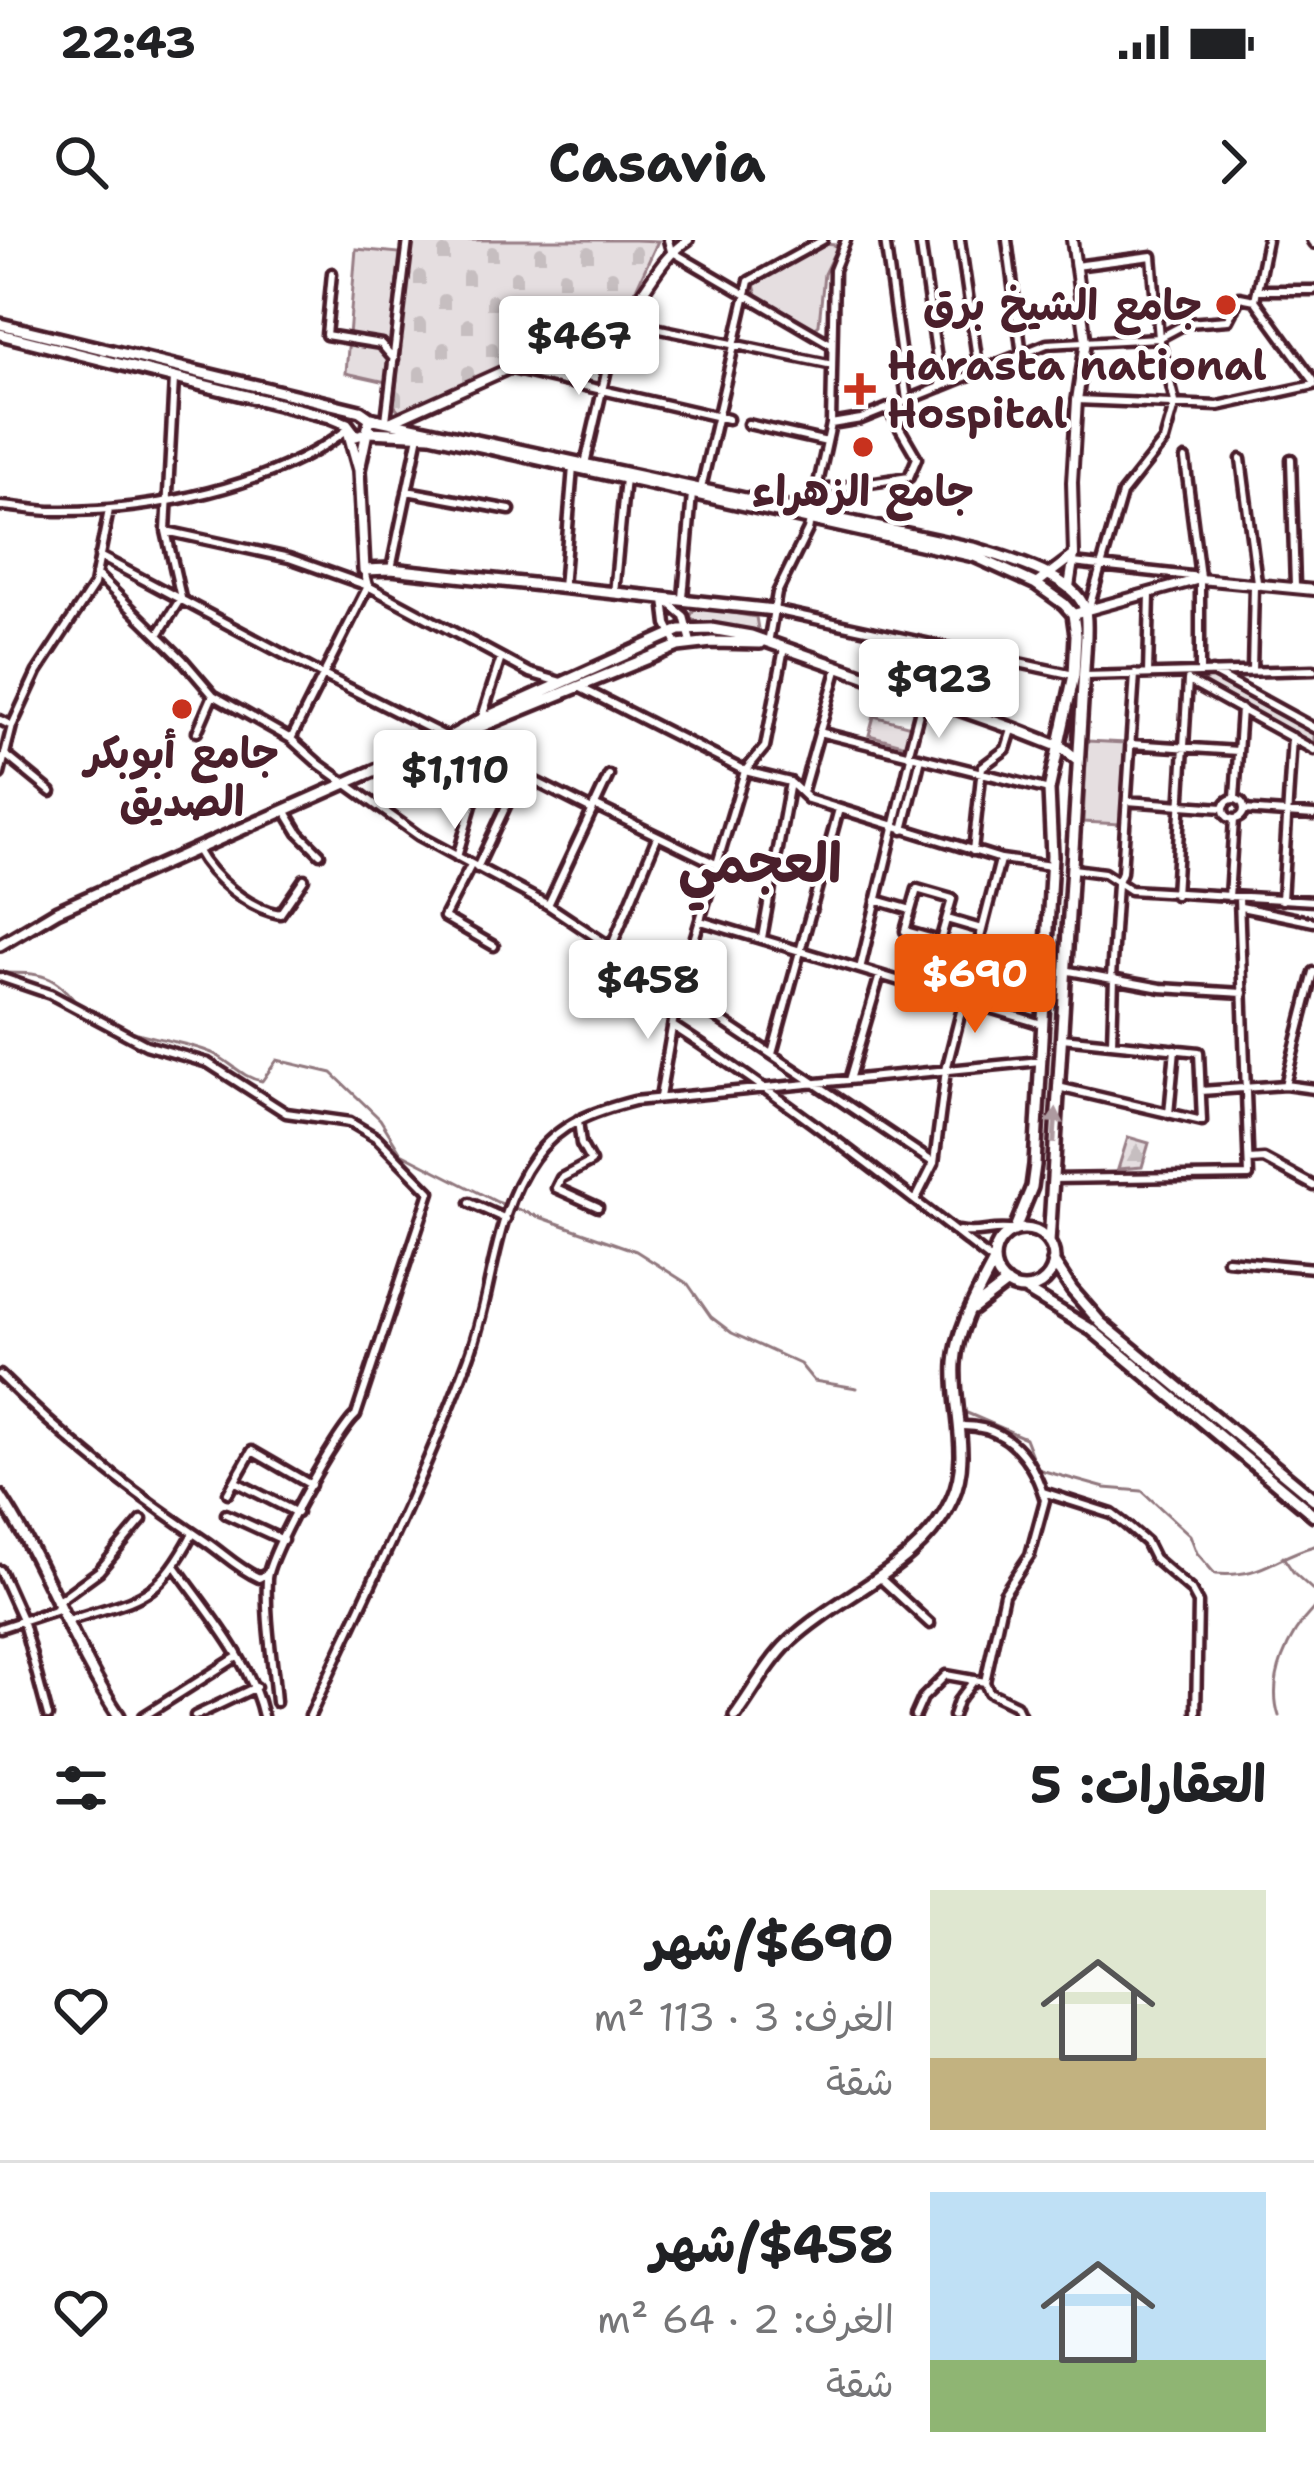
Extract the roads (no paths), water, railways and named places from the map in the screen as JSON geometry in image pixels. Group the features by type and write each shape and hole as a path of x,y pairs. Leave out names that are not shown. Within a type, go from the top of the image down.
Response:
{"main road":[{"path":"0,324 365,413 370,418 974,556 1069,587 1085,612 1052,1179 1049,1243 1053,1261 1101,1323 1314,1499"},
{"path":"0,334 347,426 356,436 369,432 419,435 696,491"},
{"path":"354,412 347,426 358,470 364,570 391,569 774,610"},
{"path":"358,470 370,418"},
{"path":"735,1716 787,1644 910,1555 945,1512 958,1484 957,1347 998,1243 1014,1231 1032,1186 1051,866 1049,790 1079,675 1072,614 1040,579"},
{"path":"0,946 57,910 688,629 711,629 784,648 1012,728 1078,760"},
{"path":"448,738 486,728 691,642 768,644"},
{"path":"1050,808 1063,806 1076,793"},
{"path":"1044,989 1057,999 1062,1014"},
{"path":"1014,1231 1034,1231 1049,1243"},
{"path":"1024,1289 1044,1281 1053,1261"},
{"path":"994,1262 1006,1283 1092,1330 1314,1515"},
{"path":"973,1310 1006,1283"},
{"path":"0,1496 64,1622 119,1716"}],"street":[{"path":"408,240 389,420 615,321 632,308 671,251 688,240"},
{"path":"668,240 671,251 830,343"},
{"path":"683,598 696,491 743,293 748,281 823,240"},
{"path":"768,644 777,593 810,516 831,424 834,270 846,240"},
{"path":"885,240 907,400"},
{"path":"920,240 941,387"},
{"path":"960,240 979,372"},
{"path":"1007,240 1022,355"},
{"path":"1069,587 1077,400 1085,341 1072,240"},
{"path":"1255,300 1267,240"},
{"path":"1075,266 1152,256 1159,338 1175,402 1164,441 1122,494 1093,600 1085,612"},
{"path":"332,273 326,335 381,344 394,358"},
{"path":"1260,290 1314,290"},
{"path":"831,424 888,408 1047,344 1159,338 1187,323 1228,320 1240,296 1255,300 1314,383 1218,406 1077,400"},
{"path":"615,321 830,364"},
{"path":"563,588 581,466 615,321"},
{"path":"508,368 728,419"},
{"path":"158,635 181,598 166,531 174,379"},
{"path":"816,491 909,477 917,458 888,408"},
{"path":"748,424 827,442"},
{"path":"0,506 109,509 202,495 320,450 347,426"},
{"path":"391,569 419,435"},
{"path":"1241,458 1255,584 1252,671"},
{"path":"1185,459 1200,578 1200,672"},
{"path":"1291,459 1295,586"},
{"path":"614,594 626,478"},
{"path":"407,491 509,510"},
{"path":"0,774 12,726 37,672 94,585 109,509"},
{"path":"166,531 289,558 368,586 530,673 581,688 745,771 790,782 808,799 1000,859 1051,866"},
{"path":"99,556 521,775 718,865"},
{"path":"1040,579 1073,559 1314,589"},
{"path":"291,739 368,586 364,570"},
{"path":"96,574 213,695 291,739 419,836 548,905 934,1163"},
{"path":"1072,614 1200,578"},
{"path":"1255,584 1314,589"},
{"path":"1148,674 1150,594"},
{"path":"664,599 683,616 691,642"},
{"path":"664,599 678,646"},
{"path":"774,610 1079,675 1314,670"},
{"path":"661,1097 678,993 745,771 765,747 784,648"},
{"path":"482,719 501,658"},
{"path":"802,791 838,667"},
{"path":"1211,671 1314,728"},
{"path":"1112,1043 1117,884 1122,872 1135,674"},
{"path":"1186,676 1314,750"},
{"path":"1175,895 1186,676"},
{"path":"196,732 213,695"},
{"path":"898,828 923,698"},
{"path":"1235,798 1241,709"},
{"path":"0,720 12,726"},
{"path":"973,850 981,774 985,763 1006,749 1012,728"},
{"path":"819,732 1049,790"},
{"path":"1282,900 1292,737"},
{"path":"1130,744 1238,751"},
{"path":"7,756 51,792"},
{"path":"457,857 486,757"},
{"path":"860,969 876,900 921,758"},
{"path":"494,946 444,917 521,775"},
{"path":"548,905 608,775"},
{"path":"762,939 790,782"},
{"path":"1234,819 1223,808 1235,798"},
{"path":"1235,798 1244,810"},
{"path":"1126,801 1223,808"},
{"path":"284,809 320,854"},
{"path":"772,1054 839,809"},
{"path":"1228,897 1234,819 1244,810 1314,815"},
{"path":"611,948 656,837"},
{"path":"195,847 206,866 262,911 280,914 304,879"},
{"path":"916,1198 934,1163 946,1070 1000,859"},
{"path":"1070,869 1104,872 1130,890 1228,897 1314,922"},
{"path":"917,889 952,899 940,941 905,931 911,910 917,889"},
{"path":"876,900 911,910"},
{"path":"1239,903 1314,902"},
{"path":"1052,1179 1250,1176 1239,903"},
{"path":"700,920 1042,1024"},
{"path":"946,920 982,929"},
{"path":"1064,970 1161,988 1243,993"},
{"path":"1285,1084 1314,972"},
{"path":"849,1080 880,975"},
{"path":"0,977 50,994 146,1045 208,1063 286,1113 350,1122 377,1138 434,1192 356,1415 344,1425 266,1574 276,1702"},
{"path":"672,1026 766,1088 994,1262"},
{"path":"1058,1088 1202,1121 1199,1052 1061,1038"},
{"path":"1169,1114 1175,1049"},
{"path":"310,1716 468,1359 509,1204 536,1155 596,1111 661,1097 1040,1061"},
{"path":"1201,1091 1246,1091 1285,1084 1314,1089"},
{"path":"578,1120 581,1144 591,1162 561,1178 556,1188 598,1207"},
{"path":"1249,1160 1264,1159 1314,1186"},
{"path":"470,1203 506,1219"},
{"path":"953,1230 970,1234 1000,1228 1014,1231"},
{"path":"1227,1261 1314,1268"},
{"path":"0,1375 80,1451 192,1535 237,1568 259,1578 266,1574"},
{"path":"961,1426 988,1427 1010,1439 1045,1500 1030,1555 1004,1594 985,1682 989,1692 1016,1705 1021,1716"},
{"path":"228,1493 252,1450 311,1484"},
{"path":"234,1482 297,1513"},
{"path":"1043,1492 1112,1514 1191,1590 1198,1603 1196,1716"},
{"path":"226,1514 283,1540"},
{"path":"0,1628 57,1606 99,1570 142,1520"},
{"path":"64,1622 152,1592 176,1566 192,1535"},
{"path":"176,1566 256,1687 262,1716"},
{"path":"0,1570 22,1619 48,1716"},
{"path":"879,1576 930,1624"},
{"path":"144,1716 238,1656"},
{"path":"915,1716 923,1698 946,1675 985,1682"},
{"path":"953,1716 972,1683"},
{"path":"196,1716 256,1687"},
{"path":"165,1702 173,1716"}],"waterway":[{"path":"0,973 46,977 80,1008"},
{"path":"110,1022 212,1053 262,1081 277,1060 332,1073 380,1119 401,1153 497,1202 636,1251 688,1284 711,1317 732,1333 800,1364 814,1381 857,1388"},
{"path":"967,1413 1025,1438 1037,1469 1105,1488 1142,1491 1190,1535 1197,1553 1215,1574 1257,1570 1314,1546"},
{"path":"1283,1557 1314,1591"},
{"path":"1279,1716 1276,1687 1282,1658 1314,1608"}],"place":[{"name":"جامع الشيخ برق","path":"1226,305"},
{"name":"Harasta national Hospital","path":"860,389"},
{"name":"جامع الزهراء","path":"863,447"},
{"name":"جامع أبوبكر الصديق","path":"182,709"}],"district":[{"name":"العجمي","path":"760,863"}]}
